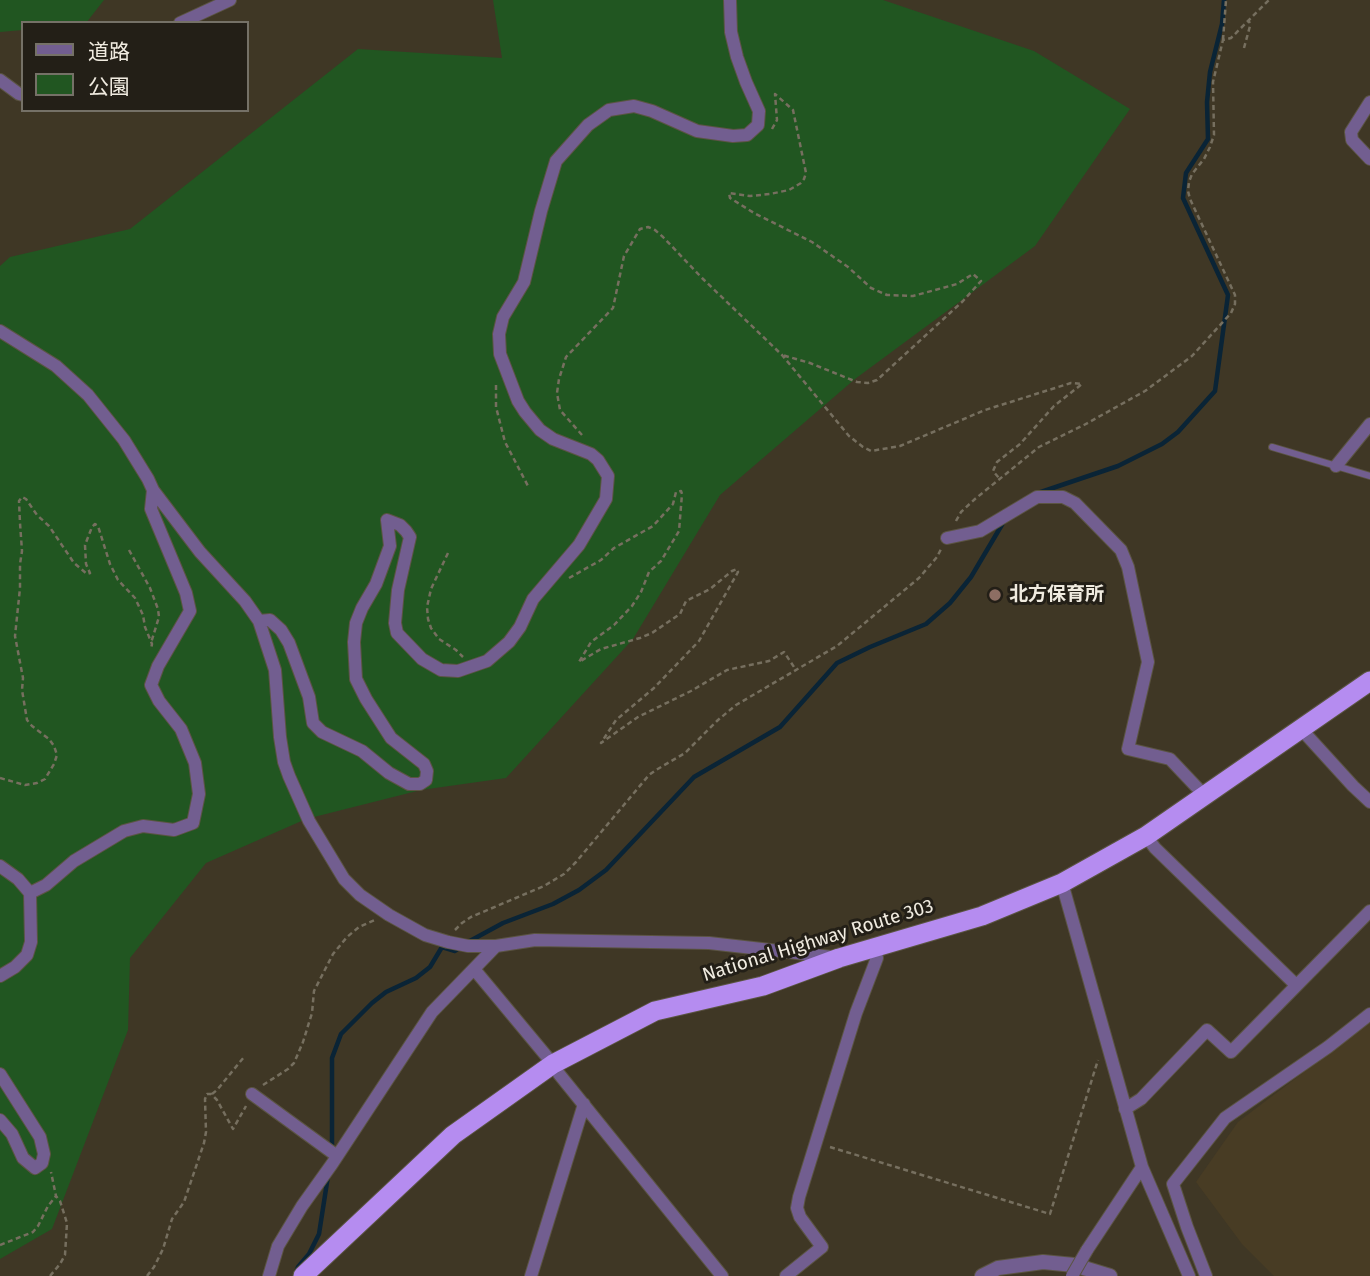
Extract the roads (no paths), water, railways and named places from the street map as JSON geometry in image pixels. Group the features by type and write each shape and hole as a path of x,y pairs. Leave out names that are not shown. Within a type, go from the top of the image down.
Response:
{"highway":[{"name":"National Highway Route 303","path":"308,1274 453,1135 554,1064 655,1012 762,986 839,958 982,916 1062,883 1146,836 1370,681"}],"street":[{"path":"184,21 230,0"},
{"path":"259,621 270,620 282,630 309,697 313,723 322,732 362,751 388,773 409,784 420,784 426,780 428,771 424,764 391,738 356,679 356,623 376,584 390,546 387,520 400,525 410,537 398,590 395,623 397,633 422,659 441,670 458,671 487,661 509,642 520,627 533,599 579,545 606,499 608,476 591,454 553,439 540,430 525,412 500,354 499,334 503,317 524,282 556,161 588,125 609,110 634,106 697,131 733,136 747,135 758,125 759,111 737,57 731,32 730,0"},
{"path":"0,80 21,94"},
{"path":"1370,102 1351,132 1352,140 1370,159"},
{"path":"0,331 56,366 88,395 124,440 153,490 200,552 245,601 259,621 275,670 280,737 289,776 309,821 344,879 360,895 425,935 468,946 496,946 535,940 709,943 839,958"},
{"path":"1336,466 1370,424"},
{"path":"30,893 46,885 74,861 124,831 143,826 174,830 193,823 199,794 195,763 181,729 159,701 151,685 158,666 190,611 186,593 151,509 153,490"},
{"path":"947,538 980,531 1037,497 1063,497 1075,503 1121,550 1128,567 1149,662 1128,749 1170,759 1205,796"},
{"path":"1302,730 1370,802"},
{"path":"1146,836 1155,848 1296,985"},
{"path":"0,866 18,879 30,893 31,942 27,955 15,967 0,976"},
{"path":"1062,883 1142,1167 1189,1276"},
{"path":"1125,1109 1141,1098 1207,1030 1231,1052 1370,911"},
{"path":"269,1276 278,1246 302,1206 432,1012 496,946"},
{"path":"786,1276 822,1247 800,1217 797,1208 856,1013 877,958 875,947"},
{"path":"474,969 554,1064 559,1074 722,1276"},
{"path":"1206,1276 1173,1184 1225,1118 1328,1047 1370,1014"},
{"path":"0,1074 40,1137 43,1163 35,1168 23,1158 12,1135 0,1120"},
{"path":"252,1094 337,1156"},
{"path":"531,1276 584,1104"},
{"path":"1072,1276 1142,1167"},
{"path":"982,1276 998,1268 1043,1262 1074,1265 1110,1276"}],"lane":[{"path":"1272,447 1370,476"}],"waterway":[{"path":"1038,493 1118,466 1162,444 1178,432 1215,391 1228,295 1183,198 1186,173 1208,139 1207,102 1210,72 1222,24 1224,0"},
{"path":"468,942 503,923 553,904 579,890 606,870 694,777 780,727 837,663 926,624 950,603 971,577 1003,523"},
{"path":"332,1150 332,1058 341,1034 386,992 416,978 430,967 442,947 455,951 461,947"},
{"path":"296,1272 319,1234 328,1176"}],"place":[{"name":"北方保育所","path":"995,595"}]}
